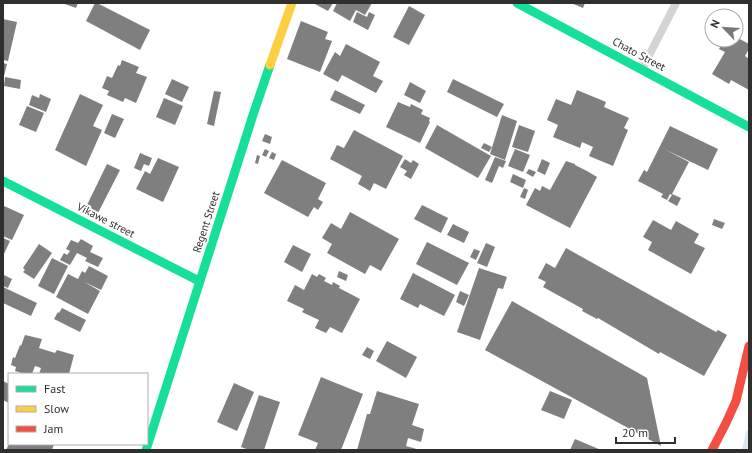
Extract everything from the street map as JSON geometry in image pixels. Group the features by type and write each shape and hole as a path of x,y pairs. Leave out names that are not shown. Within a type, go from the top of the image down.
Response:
{"street":[{"name":"Regent Street","path":"148,444 253,115 292,3"},
{"name":"Chato Street","path":"517,3 749,127"},
{"name":"Vikawe street","path":"3,181 199,281"},
{"path":"712,450 725,428 738,394 749,346"}],"lane":[{"path":"642,70 676,3"}],"building":[{"path":"62,3 78,3 76,8"},
{"path":"95,3 150,30 140,50 86,21"},
{"path":"313,3 333,3 328,11"},
{"path":"337,3 372,3 365,15 356,10 350,21 333,11"},
{"path":"571,3 585,3 583,8"},
{"path":"409,6 425,15 409,45 393,37"},
{"path":"357,12 367,17 369,12 375,15 368,30 353,22"},
{"path":"3,19 17,22 8,61 3,60"},
{"path":"301,21 328,32 325,39 332,41 320,72 287,59"},
{"path":"744,41 749,44 749,49 745,56 749,59 749,90 731,80 729,84 712,74 725,52 719,49 744,48"},
{"path":"346,44 380,62 373,76 383,81 376,93 342,75 338,82 323,74 335,52 340,56"},
{"path":"122,60 139,67 136,73 147,77 136,103 125,98 123,102 107,95 109,91 102,88 107,76 112,78"},
{"path":"3,63 7,64 4,76 3,76"},
{"path":"5,77 21,80 20,89 4,86"},
{"path":"172,79 189,87 182,102 165,94"},
{"path":"453,79 504,104 497,117 447,92"},
{"path":"410,82 426,91 420,103 404,95"},
{"path":"335,90 365,105 360,114 330,100"},
{"path":"577,90 606,102 604,107 629,118 624,128 628,130 613,166 589,156 593,147 582,142 580,148 553,137 558,125 547,120 556,99 571,105"},
{"path":"214,91 221,92 214,126 207,124"},
{"path":"40,94 51,99 46,112 29,105 32,95 39,98"},
{"path":"80,94 103,105 93,126 102,130 86,166 55,150"},
{"path":"164,98 183,106 175,125 156,117"},
{"path":"398,102 410,107 411,104 423,110 421,114 430,118 430,122 420,143 386,127"},
{"path":"27,106 44,113 36,132 19,125"},
{"path":"112,114 124,119 115,138 104,133"},
{"path":"502,115 517,121 505,160 490,154"},
{"path":"437,125 491,156 478,178 425,148"},
{"path":"519,125 535,131 528,152 512,147"},
{"path":"670,126 718,149 708,170 664,149 689,162 672,194 681,198 677,206 668,201 672,195 670,194 667,200 661,197 663,194 638,181 644,170 647,172"},
{"path":"354,130 403,156 386,189 374,183 370,191 358,184 362,176 330,159 337,145 344,148"},
{"path":"265,134 272,137 270,144 262,141"},
{"path":"484,143 492,147 489,152 481,148"},
{"path":"265,149 269,151 266,157 262,155"},
{"path":"515,149 530,155 523,172 508,166"},
{"path":"272,152 276,154 274,160 269,158"},
{"path":"140,153 152,158 149,166 144,164 141,171 134,168"},
{"path":"257,155 260,156 258,164 255,163"},
{"path":"495,157 506,161 503,168 499,166 492,183 485,180"},
{"path":"158,158 179,167 163,202 136,189 145,171 150,174"},
{"path":"405,159 411,163 413,160 419,164 411,179 404,175 407,171 400,167"},
{"path":"542,159 550,163 545,175 537,171"},
{"path":"282,160 326,183 318,199 323,202 318,210 314,207 308,217 264,193"},
{"path":"566,161 575,164 597,177 570,228 526,205 535,188 540,191 542,186 550,190"},
{"path":"107,164 120,170 98,213 86,207"},
{"path":"529,169 536,172 533,177 526,173"},
{"path":"513,174 526,180 523,188 510,182"},
{"path":"524,188 528,190 525,199 520,197"},
{"path":"422,205 448,218 441,233 414,219"},
{"path":"4,206 24,215 12,240 3,236"},
{"path":"350,212 399,239 381,271 370,265 365,274 327,253 332,244 322,238 331,223 341,229"},
{"path":"714,219 725,223 722,229 712,225"},
{"path":"653,220 671,230 676,221 699,234 694,243 705,248 691,274 648,250 652,242 643,237"},
{"path":"453,224 469,232 464,243 447,235"},
{"path":"3,238 10,241 3,256"},
{"path":"81,239 93,246 90,252 103,258 98,267 85,261 87,258 77,253 70,265 60,260 64,253 67,255 70,251 66,249 71,240 78,243"},
{"path":"427,242 469,263 457,285 416,264"},
{"path":"486,243 495,247 487,267 477,263"},
{"path":"39,244 52,253 34,279 23,272 25,270 23,268"},
{"path":"293,245 311,254 302,272 284,262"},
{"path":"566,248 716,332 718,330 727,335 704,376 660,352 659,354 598,318 597,319 582,311 583,309 543,287 546,282 538,278 546,263 555,268"},
{"path":"474,249 480,251 476,260 470,257"},
{"path":"52,258 68,266 54,294 38,286"},
{"path":"89,266 108,276 101,290 84,282 100,291 88,314 56,297 68,274 78,279 82,271 85,273"},
{"path":"479,268 507,277 503,289 498,288 480,340 457,332"},
{"path":"339,271 348,275 346,281 337,277"},
{"path":"413,273 455,295 444,316 420,304 418,308 400,299"},
{"path":"312,274 317,277 319,274 326,278 324,281 332,285 333,282 340,286 339,288 360,299 342,333 330,327 326,333 315,328 319,320 302,312 304,309 287,301 295,285 304,290"},
{"path":"4,275 12,279 8,288 3,286"},
{"path":"3,287 37,303 31,316 3,303"},
{"path":"460,291 469,295 464,306 456,302"},
{"path":"512,301 647,378 661,446 485,350"},
{"path":"62,308 86,320 80,332 54,319"},
{"path":"25,335 42,339 39,348 55,353 57,350 74,355 69,373 39,373 41,368 35,366 32,373 22,373 15,371 16,367 11,365 13,357 15,358 20,345 21,346"},
{"path":"387,341 417,357 406,378 376,361"},
{"path":"367,347 374,351 370,359 362,355"},
{"path":"321,377 363,394 341,450 315,450 318,443 298,435"},
{"path":"3,381 8,384 8,402 3,400"},
{"path":"234,383 254,392 237,431 217,422"},
{"path":"377,391 419,404 412,425 424,429 421,442 408,438 406,446 420,450 357,450 367,414 370,414"},
{"path":"550,391 572,400 564,419 541,410"},
{"path":"259,395 280,402 264,450 249,450 241,447"},
{"path":"575,439 601,450 570,450"},
{"path":"8,445 54,445 52,450 6,450"}],"waterway":[{"path":"745,450 749,433"}],"traffic: fast":[{"path":"517,3 749,127"},
{"path":"148,444 270,65"},
{"path":"3,181 199,281"},
{"path":"146,450 148,445"}],"traffic: slow":[{"path":"270,65 292,3"}],"traffic: jam":[{"path":"712,450 736,401 749,346"}]}
